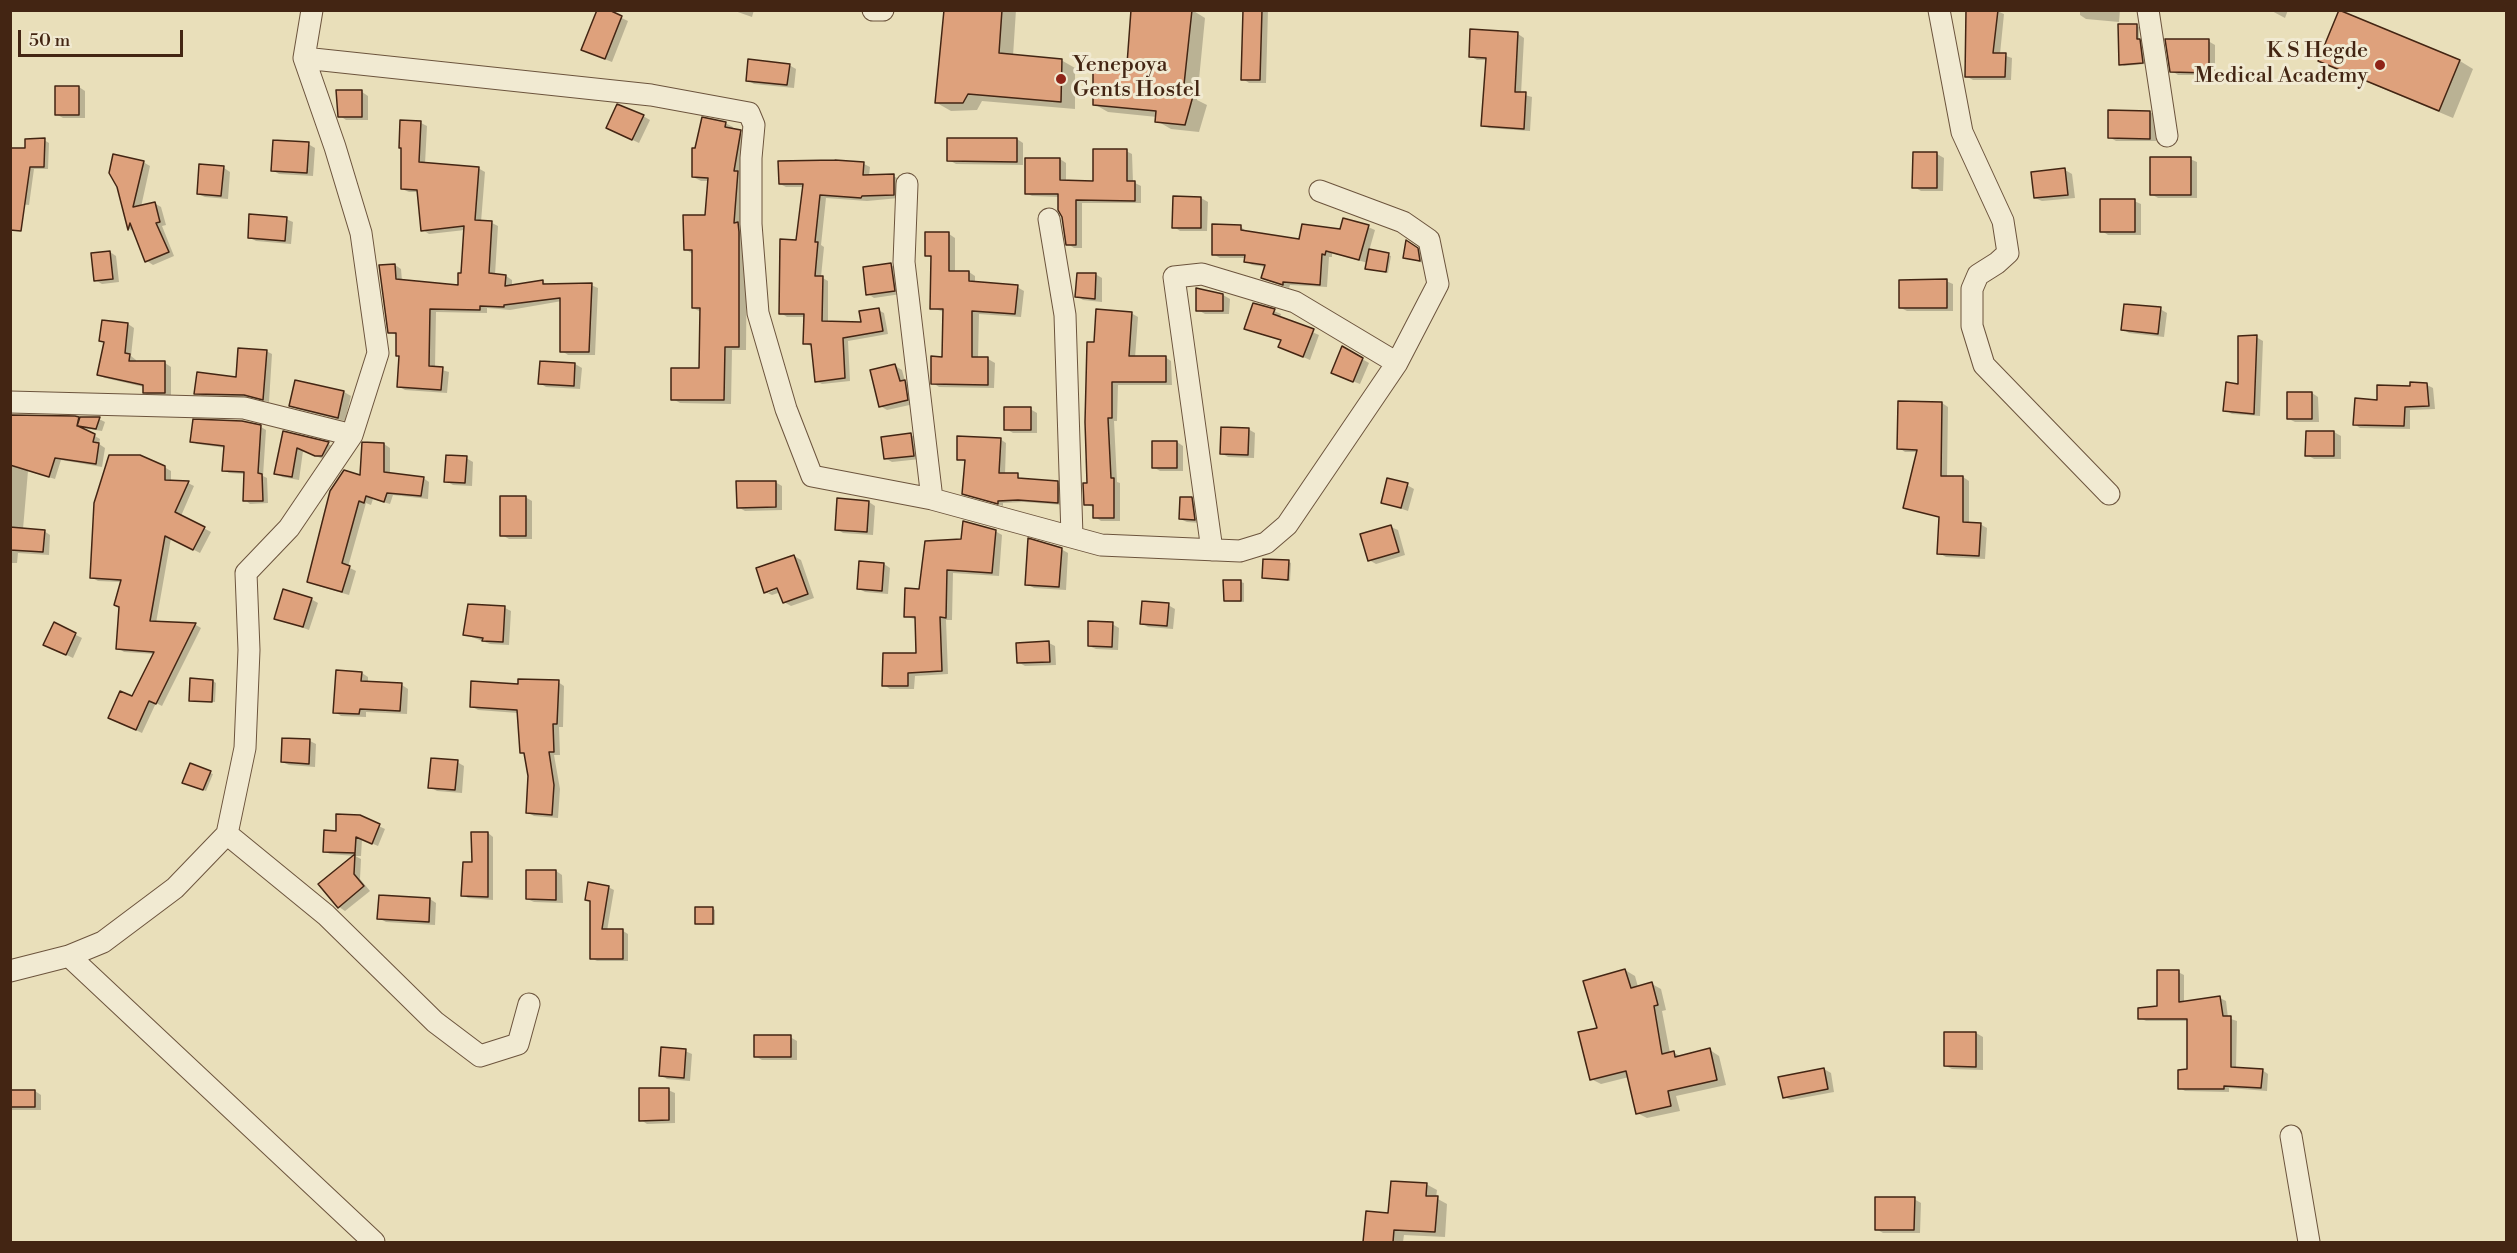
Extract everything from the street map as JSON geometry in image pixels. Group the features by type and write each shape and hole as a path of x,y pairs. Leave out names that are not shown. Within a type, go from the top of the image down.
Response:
{"street":[{"path":"10,971 69,956 104,942 175,888 227,834 245,748 249,650 246,573 289,528 352,435 378,353 361,233 335,147 304,58 312,10"},
{"path":"873,10 883,10"},
{"path":"1939,10 1962,132 2003,221 2008,253 1978,275 1972,289 1972,326 1984,365 2109,494"},
{"path":"2148,10 2167,136"},
{"path":"304,58 651,95 749,113 754,125 751,158 751,224 758,313 786,409 812,476 932,499 1101,545 1240,551 1266,543 1287,525 1397,363 1438,284 1430,240 1403,222 1320,191"},
{"path":"907,184 904,262 932,499"},
{"path":"1049,219 1065,315 1072,536"},
{"path":"1212,550 1174,277 1202,274 1295,302 1397,363"},
{"path":"10,402 244,408 352,435"},
{"path":"227,834 326,915 435,1022 480,1056 518,1044 529,1004"},
{"path":"69,956 374,1242"},
{"path":"2291,1136 2309,1242"}],"building":[{"path":"597,10 609,10 622,16 605,59 581,50"},
{"path":"944,10 1002,10 999,53 1062,59 1061,102 968,94 963,103 935,103"},
{"path":"1131,10 1192,10 1183,94 1193,96 1185,125 1155,122 1156,111 1093,105 1093,61 1127,64"},
{"path":"1243,10 1262,10 1260,80 1241,80"},
{"path":"1966,10 1998,10 1993,53 2006,53 2005,77 1965,77"},
{"path":"2339,10 2460,60 2439,111 2318,61"},
{"path":"2118,24 2137,24 2137,39 2140,39 2143,63 2119,65"},
{"path":"1470,29 1518,32 1515,92 1526,92 1524,129 1481,126 1486,58 1469,57"},
{"path":"2165,39 2209,39 2209,73 2170,72"},
{"path":"748,59 790,64 787,85 746,81"},
{"path":"55,86 79,86 79,115 55,115"},
{"path":"336,90 362,90 362,117 338,117"},
{"path":"617,104 644,115 632,140 606,128"},
{"path":"2108,110 2150,111 2150,139 2108,138"},
{"path":"702,117 726,122 725,127 741,130 734,171 738,171 734,223 738,222 739,232 739,347 725,347 724,400 671,400 671,368 699,368 700,308 692,308 692,250 684,250 683,215 705,215 708,178 692,177 692,148 695,148"},
{"path":"400,120 421,121 419,162 479,167 475,220 492,221 489,273 506,275 505,286 543,280 543,284 592,283 589,352 560,352 560,298 504,305 504,307 480,306 480,310 430,309 429,366 443,367 441,390 397,387 399,356 396,356 396,333 388,333 379,265 395,264 396,279 458,285 464,226 421,231 417,190 401,189"},
{"path":"45,138 44,167 30,167 21,231 10,230 10,148 25,148 25,139"},
{"path":"947,138 1017,138 1017,162 947,161"},
{"path":"273,140 309,142 307,173 271,171"},
{"path":"1093,149 1127,149 1127,181 1135,181 1135,201 1076,200 1076,245 1066,245 1062,217 1058,210 1058,194 1025,194 1025,158 1060,158 1060,180 1093,181"},
{"path":"1913,152 1937,152 1937,188 1912,188"},
{"path":"113,154 144,161 133,207 155,202 160,222 156,223 169,252 145,262 130,223 128,230 117,187 109,173"},
{"path":"2150,157 2191,157 2191,195 2150,195"},
{"path":"778,161 864,162 863,175 894,174 894,195 862,196 861,198 820,195 815,242 818,242 815,276 823,276 822,321 861,322 859,311 879,308 883,331 843,338 845,378 815,382 811,344 803,344 804,314 779,314 780,239 796,240 803,184 779,184"},
{"path":"199,164 224,166 221,196 197,194"},
{"path":"2065,168 2068,195 2034,198 2031,172"},
{"path":"1173,196 1201,197 1201,228 1172,228"},
{"path":"2100,199 2135,199 2135,232 2100,232"},
{"path":"249,214 287,217 285,241 248,238"},
{"path":"1343,218 1369,225 1359,260 1326,251 1325,255 1322,254 1320,285 1283,282 1283,285 1261,278 1265,265 1244,262 1245,255 1212,255 1212,224 1241,225 1241,230 1299,239 1302,224 1340,229"},
{"path":"925,232 949,232 949,271 969,271 969,281 1018,285 1015,314 972,311 972,357 988,357 988,385 931,384 931,356 942,357 943,309 930,309 931,256 925,256"},
{"path":"1406,240 1418,248 1420,261 1403,258"},
{"path":"1369,249 1389,253 1386,272 1365,269"},
{"path":"110,251 113,279 94,281 91,253"},
{"path":"891,263 895,291 866,295 863,267"},
{"path":"1077,273 1096,273 1095,299 1075,297"},
{"path":"1947,279 1947,308 1899,308 1899,280"},
{"path":"1196,288 1223,294 1223,311 1196,311"},
{"path":"1253,303 1275,309 1273,314 1314,329 1303,357 1278,347 1281,340 1244,329"},
{"path":"2124,304 2161,307 2158,334 2121,330"},
{"path":"1096,309 1132,312 1129,356 1166,356 1166,382 1112,382 1112,418 1108,418 1111,478 1114,478 1114,518 1093,518 1093,505 1084,505 1083,483 1087,483 1085,422 1087,342 1094,342"},
{"path":"102,320 128,323 125,353 130,354 129,361 165,361 165,393 143,393 143,385 97,375 104,342 99,341"},
{"path":"2257,335 2254,414 2223,411 2226,382 2238,384 2238,336"},
{"path":"1342,346 1363,358 1353,382 1331,373"},
{"path":"238,348 267,350 263,400 244,395 194,394 197,372 236,377"},
{"path":"540,361 575,363 574,386 538,384"},
{"path":"895,364 900,381 905,380 908,400 879,407 870,370"},
{"path":"295,380 344,391 338,418 289,406"},
{"path":"2410,382 2427,383 2429,406 2405,407 2404,426 2353,425 2355,398 2377,400 2377,385 2410,386"},
{"path":"2287,392 2312,392 2312,419 2287,419"},
{"path":"1898,401 1942,402 1941,476 1963,476 1963,522 1981,523 1979,556 1937,554 1939,517 1903,508 1917,450 1897,449"},
{"path":"1004,407 1031,407 1031,430 1004,430"},
{"path":"10,415 75,416 79,417 77,426 80,417 100,417 96,429 78,426 95,434 93,442 99,443 96,464 55,458 49,477 10,465"},
{"path":"193,419 242,421 261,425 258,473 262,474 263,501 243,501 244,472 222,471 224,446 190,442"},
{"path":"1221,427 1249,428 1248,455 1220,454"},
{"path":"283,431 329,442 322,456 315,456 297,448 292,477 274,474"},
{"path":"2306,431 2334,431 2334,456 2305,456"},
{"path":"911,433 914,456 884,459 881,437"},
{"path":"957,436 1001,438 999,473 1018,473 1018,478 1058,481 1058,503 1018,500 998,501 998,504 962,494 965,460 957,460"},
{"path":"1152,441 1177,441 1177,468 1152,468"},
{"path":"362,442 384,443 384,472 424,477 421,496 387,493 384,502 366,496 364,503 359,501 342,563 350,566 342,592 307,582 330,491 344,470 360,475"},
{"path":"109,455 140,455 165,466 165,480 189,481 175,512 205,527 193,550 165,536 150,621 196,623 156,704 149,701 136,730 108,718 120,691 132,696 154,652 116,649 119,607 114,605 121,580 90,578 94,503"},
{"path":"446,455 467,456 465,483 444,482"},
{"path":"1387,478 1408,483 1401,508 1381,503"},
{"path":"736,481 776,481 776,507 737,508"},
{"path":"500,496 526,496 526,536 500,536"},
{"path":"1180,497 1192,497 1195,520 1179,519"},
{"path":"837,498 869,501 867,532 835,530"},
{"path":"963,521 996,530 992,573 947,570 946,618 940,617 942,671 908,673 908,686 882,686 883,653 916,653 915,617 904,617 905,588 919,589 925,541 961,539"},
{"path":"1391,525 1399,552 1368,561 1360,534"},
{"path":"10,527 45,530 43,552 10,550"},
{"path":"1028,538 1062,548 1059,587 1025,585"},
{"path":"794,555 808,594 783,603 777,588 764,593 756,568"},
{"path":"1263,559 1289,560 1288,580 1262,578"},
{"path":"859,561 884,563 882,591 857,589"},
{"path":"1223,580 1241,580 1241,601 1224,601"},
{"path":"283,589 312,598 303,627 274,619"},
{"path":"1142,601 1169,603 1167,626 1140,624"},
{"path":"468,604 505,606 503,642 482,641 483,638 463,635"},
{"path":"1088,621 1113,622 1112,647 1088,646"},
{"path":"54,622 76,633 66,655 43,645"},
{"path":"1049,641 1050,662 1017,663 1016,643"},
{"path":"336,670 362,672 361,681 402,683 400,711 360,709 359,714 333,713"},
{"path":"190,678 213,680 212,702 189,701"},
{"path":"518,679 559,680 557,724 553,724 554,752 549,752 554,785 552,815 526,813 528,776 524,753 520,753 517,710 470,707 471,681 518,684"},
{"path":"282,738 310,739 309,764 281,762"},
{"path":"431,758 458,760 455,790 428,788"},
{"path":"190,763 211,771 203,790 182,783"},
{"path":"336,814 360,815 380,824 372,844 356,837 355,853 323,852 324,830 336,831"},
{"path":"471,832 488,832 488,897 461,896 463,862 472,862"},
{"path":"355,854 354,874 364,886 338,908 318,884"},
{"path":"526,870 556,870 556,900 526,899"},
{"path":"588,882 609,886 602,929 623,929 623,959 590,959 590,901 585,900"},
{"path":"379,895 430,898 429,922 377,919"},
{"path":"695,907 713,907 713,924 695,924"},
{"path":"1625,969 1631,988 1652,982 1658,1005 1654,1006 1662,1054 1674,1051 1675,1057 1710,1048 1717,1080 1668,1091 1671,1106 1636,1114 1626,1071 1590,1080 1578,1032 1597,1028 1583,981"},
{"path":"2157,970 2179,970 2179,1002 2220,996 2223,1016 2231,1016 2231,1067 2263,1069 2261,1088 2224,1086 2224,1089 2178,1089 2178,1070 2187,1069 2187,1019 2138,1019 2138,1008 2157,1006"},
{"path":"1944,1032 1976,1032 1976,1067 1944,1066"},
{"path":"754,1035 791,1035 791,1057 754,1057"},
{"path":"661,1047 686,1049 684,1078 659,1076"},
{"path":"1824,1068 1828,1089 1783,1098 1778,1077"},
{"path":"639,1088 669,1088 669,1120 639,1121"},
{"path":"10,1090 35,1090 35,1107 10,1107"},
{"path":"1391,1181 1427,1183 1426,1196 1438,1196 1435,1232 1394,1230 1393,1242 1363,1242 1366,1211 1388,1213"},
{"path":"1875,1197 1915,1197 1914,1230 1875,1230"}],"place":[{"name":"K S Hegde Medical Academy","path":"2380,65"},
{"name":"Yenepoya Gents Hostel","path":"1061,79"}]}
